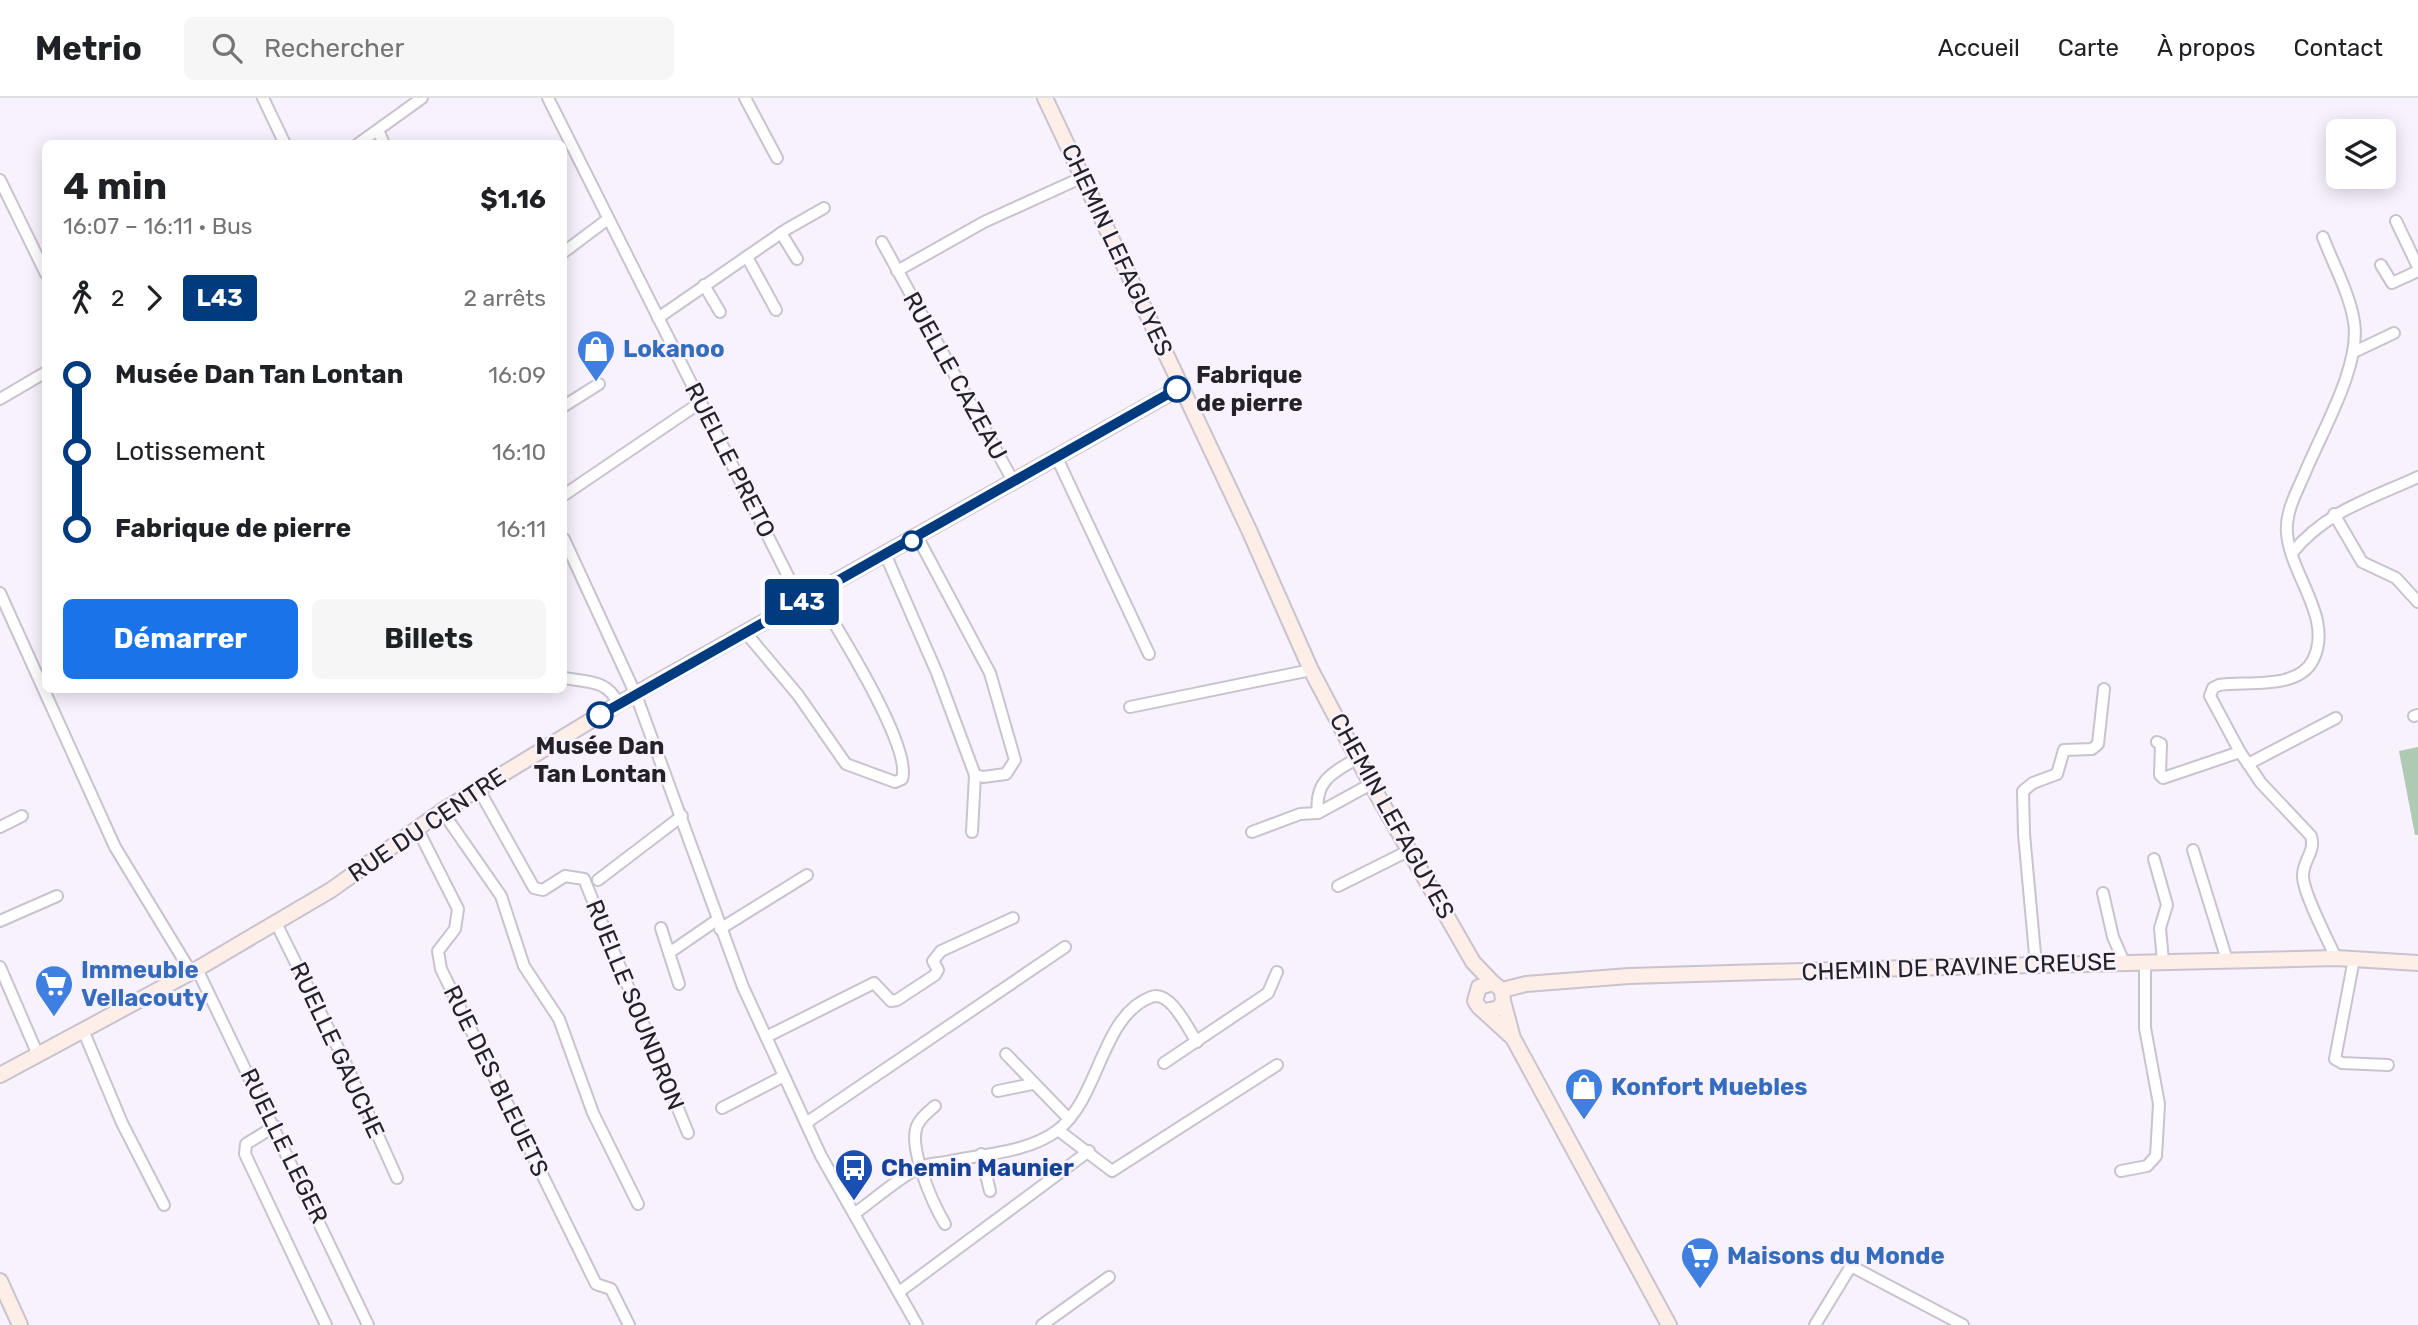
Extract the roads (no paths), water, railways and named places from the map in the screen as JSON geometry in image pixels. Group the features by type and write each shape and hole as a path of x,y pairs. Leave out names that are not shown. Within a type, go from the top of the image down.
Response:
{"main road":[{"name":"CHEMIN LEFAGUYES","path":"1045,98 1311,670 1371,784 1473,962 1500,992 1514,1038 1669,1325"},
{"name":"RUE DU CENTRE","path":"0,1075 194,970 331,890 442,811 618,704 918,538 1056,456 1181,387"},
{"name":"CHEMIN DE RAVINE CREUSE","path":"1500,992 1526,984 1629,976 2336,958 2418,963"},
{"name":"CHEMIN LEFAGUYES","path":"1473,962 1475,993"},
{"path":"1486,983 1500,992 1499,1008 1485,1011 1479,1007 1475,993 1486,983"},
{"name":"CHEMIN LEFAGUYES","path":"1485,1011 1514,1038"},
{"path":"0,1281 20,1325"}],"street":[{"path":"263,98 283,140"},
{"path":"364,140 422,98"},
{"name":"RUELLE PRETO","path":"548,98 801,602"},
{"path":"746,98 777,158"},
{"path":"378,130 382,140"},
{"name":"RUELLE CAZEAU","path":"897,271 984,222 1083,177"},
{"path":"0,180 42,266"},
{"path":"658,318 781,233 824,208"},
{"path":"567,250 608,219"},
{"path":"2381,265 2392,283 2418,269 2396,221"},
{"path":"781,233 797,259"},
{"path":"2323,237 2353,313 2354,352 2290,509 2287,535 2318,628 2316,649 2307,669 2298,675 2276,681 2219,685 2210,691 2211,702 2261,783 2311,836 2313,847 2305,866 2304,882 2336,958"},
{"name":"RUELLE CAZEAU","path":"882,243 1013,481"},
{"path":"747,257 776,310"},
{"path":"704,285 720,312"},
{"path":"2354,352 2393,333"},
{"path":"0,398 42,374"},
{"path":"567,404 599,384"},
{"path":"567,493 701,402"},
{"path":"1056,456 1149,654"},
{"path":"2292,553 2310,531 2334,514 2418,477"},
{"path":"2334,514 2362,562 2396,578 2418,602"},
{"path":"918,538 989,673 1015,760 1006,774 983,777 975,775"},
{"path":"567,548 636,695 682,816 718,924 766,1037 806,1123 917,1325"},
{"path":"886,556 937,673 975,775 972,832"},
{"name":"RUELLE LEGER","path":"0,593 42,686"},
{"path":"746,634 798,695 846,764 895,782 902,779 904,765 868,680 816,593"},
{"path":"1130,707 1311,670"},
{"path":"567,679 605,685 613,691 618,704"},
{"path":"2036,965 2024,834 2024,790 2033,783 2057,774 2064,750 2092,749 2098,744 2104,689"},
{"name":"RUELLE LEGER","path":"45,693 114,846 194,970 275,1126 369,1325"},
{"path":"2248,764 2336,718"},
{"path":"2157,741 2161,744 2160,775 2163,778 2240,752"},
{"path":"1318,813 1318,795 1326,776 1358,758"},
{"path":"1252,832 1300,814 1318,813 1371,784"},
{"name":"RUELLE SOUNDRON","path":"478,788 534,888 543,890 565,876 584,879 688,1133"},
{"path":"442,811 500,896 524,966 559,1019 593,1113 638,1204"},
{"path":"0,827 22,816"},
{"path":"598,880 682,816"},
{"name":"RUE DES BLEUETS","path":"417,828 458,909 455,929 438,951 440,970 596,1284 611,1289 629,1325"},
{"path":"1338,886 1410,850"},
{"path":"2193,850 2227,960"},
{"path":"2154,859 2167,905 2160,928 2163,961"},
{"path":"669,953 807,875"},
{"path":"2103,893 2113,937 2124,962"},
{"path":"0,921 57,896"},
{"path":"766,1037 874,983 891,1001 897,1000 935,975 938,970 933,961 941,951 1013,918"},
{"name":"RUELLE GAUCHE","path":"276,923 345,1062 397,1178"},
{"path":"661,928 679,984"},
{"path":"806,1123 1065,947"},
{"path":"2354,959 2335,1059 2342,1063 2388,1065"},
{"path":"2121,1171 2147,1166 2156,1156 2159,1104 2145,1028 2145,962"},
{"path":"0,967 38,1055"},
{"path":"1164,1063 1268,993 1277,972"},
{"path":"854,1214 921,1167 1025,1146 1058,1130 1086,1095 1116,1028 1129,1012 1150,997 1159,996 1169,1001 1197,1042"},
{"path":"83,1030 122,1123 164,1205"},
{"path":"1006,1054 1069,1119"},
{"path":"1058,1130 1112,1171 1277,1065"},
{"path":"722,1108 784,1076"},
{"path":"998,1091 1032,1083"},
{"path":"935,1106 916,1128 921,1167 945,1224"},
{"path":"275,1126 246,1144 245,1154 326,1325"},
{"path":"899,1292 1089,1151"},
{"path":"981,1154 990,1191"},
{"path":"1815,1325 1851,1266 1963,1325"},
{"path":"1042,1325 1109,1277"}],"place":[{"name":"Lokanoo","path":"596,383"},
{"name":"Fabrique de pierre","path":"1177,389"},
{"name":"Musée Dan Tan Lontan","path":"600,715"},
{"name":"Immeuble Vellacouty","path":"54,1018"},
{"name":"Konfort Muebles","path":"1584,1121"},
{"name":"Chemin Maunier","path":"854,1202"},
{"name":"Maisons du Monde","path":"1700,1290"}]}
